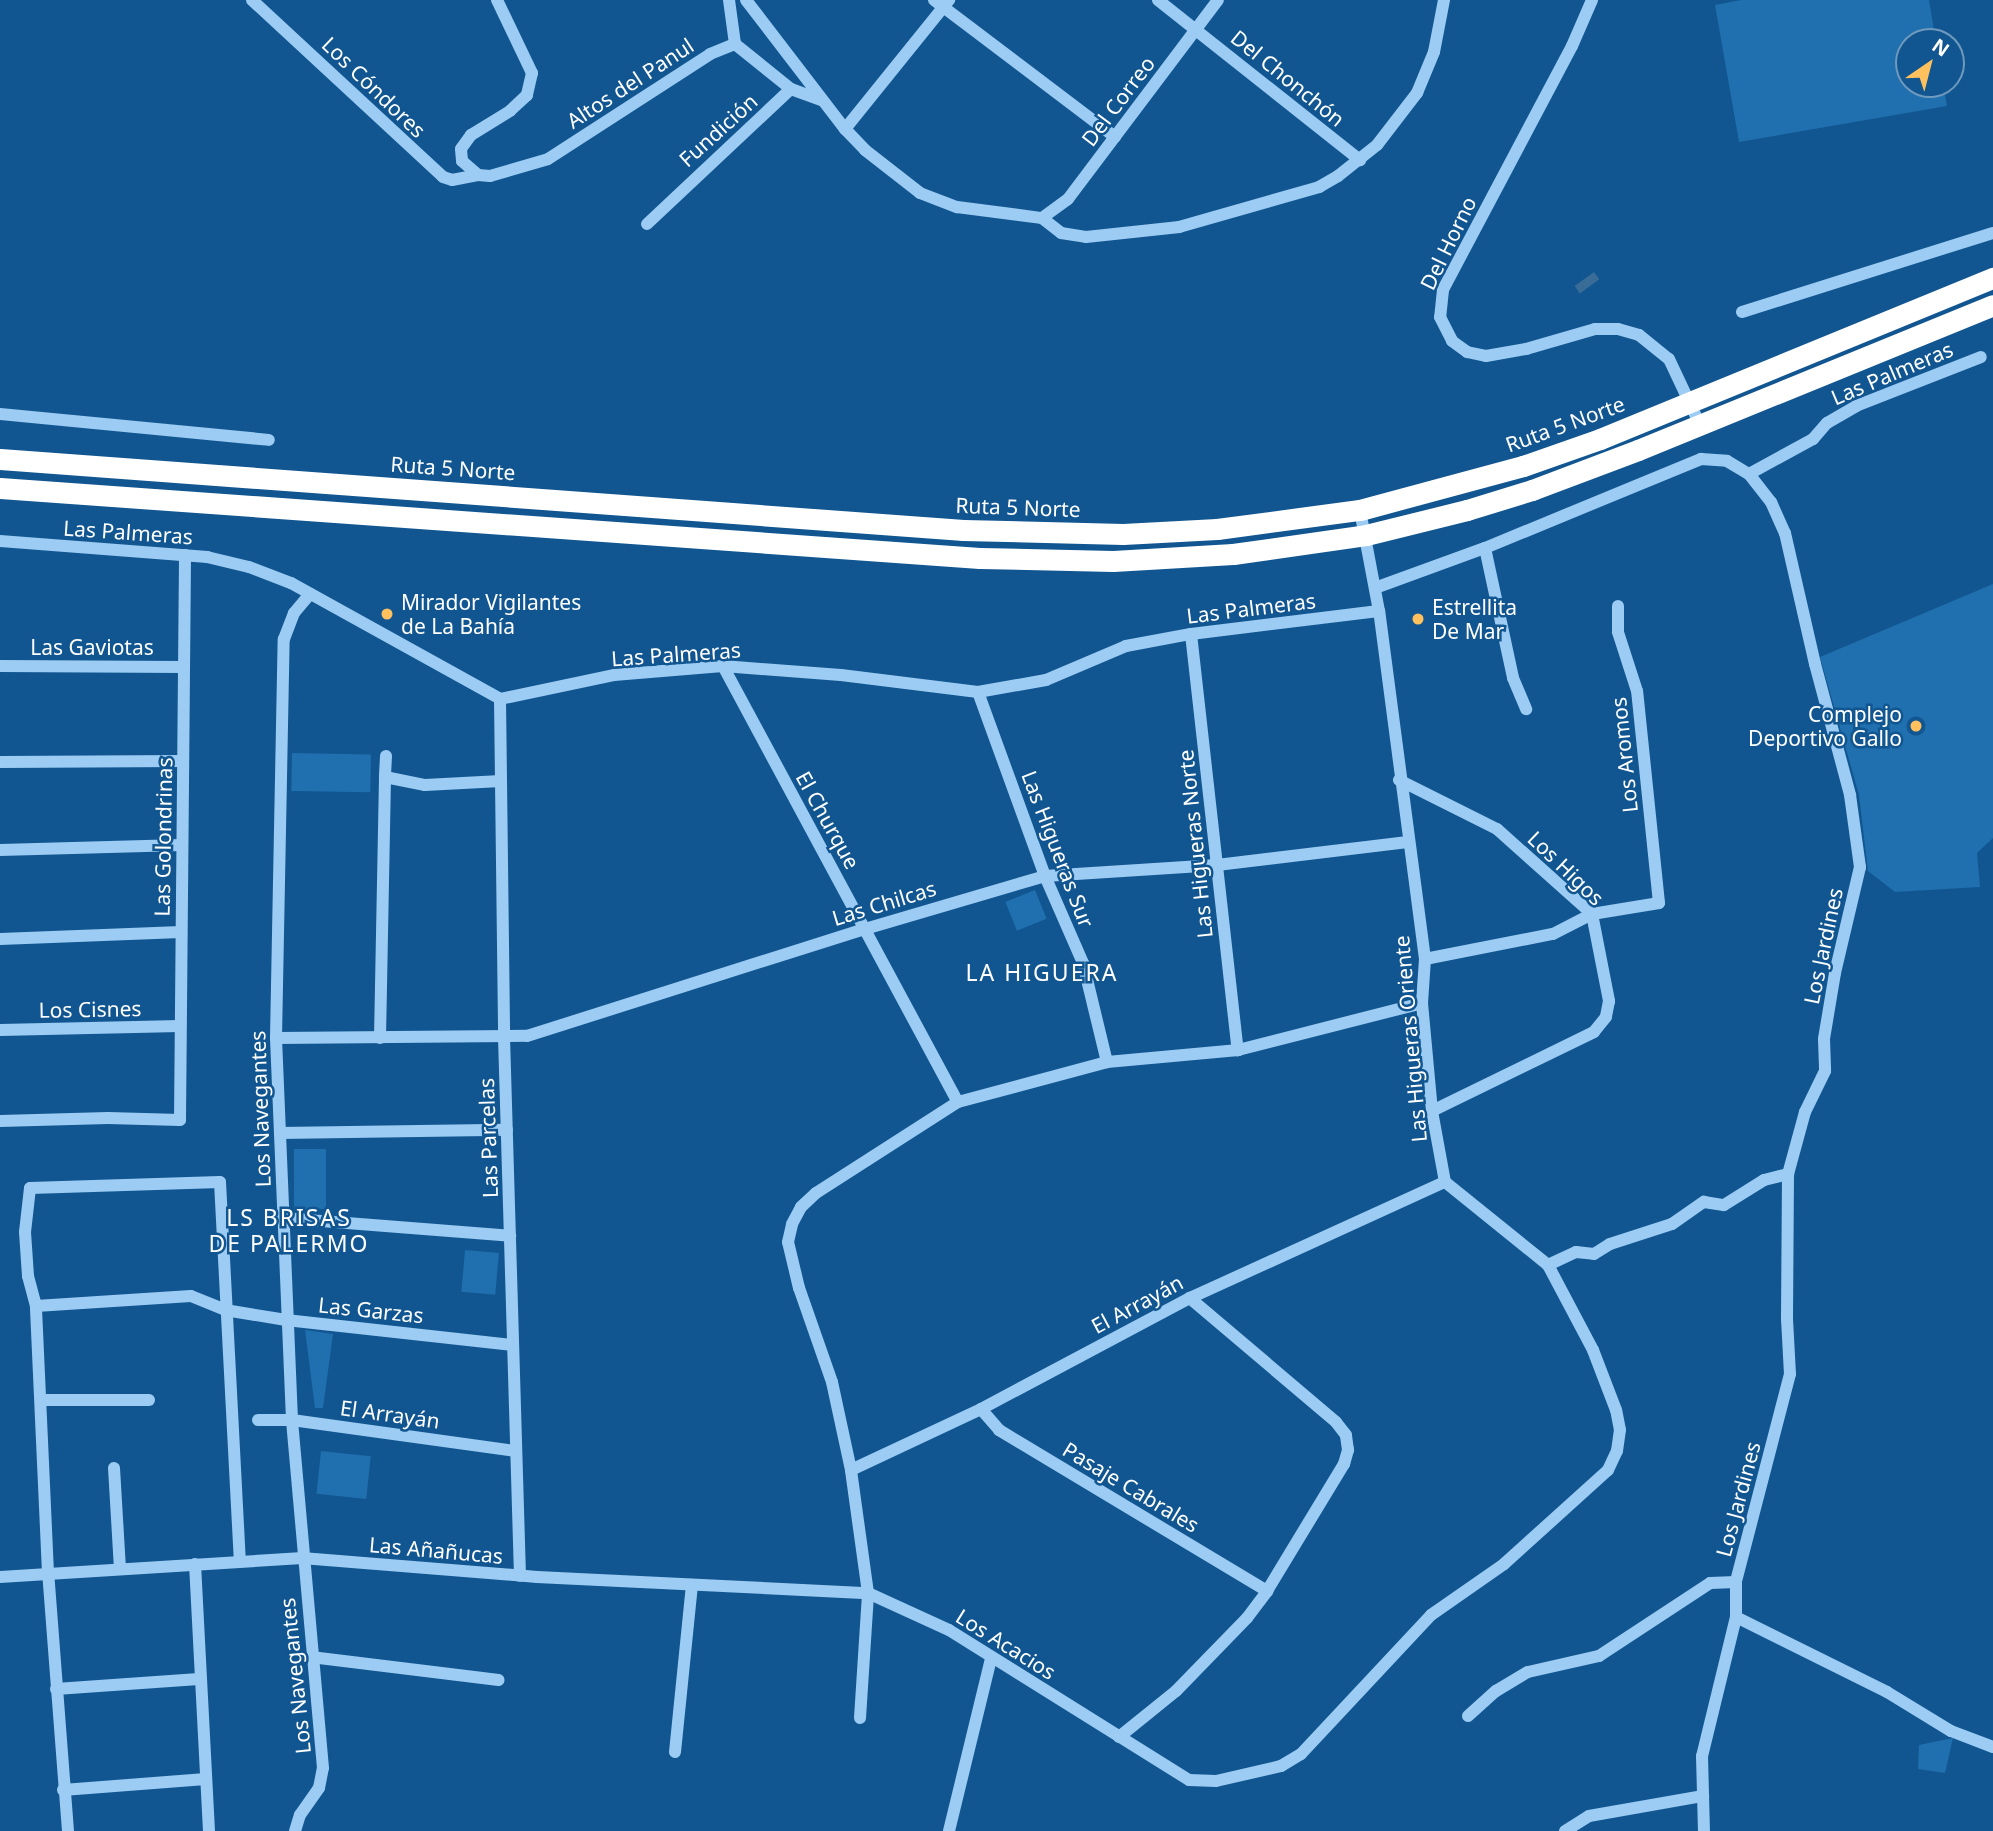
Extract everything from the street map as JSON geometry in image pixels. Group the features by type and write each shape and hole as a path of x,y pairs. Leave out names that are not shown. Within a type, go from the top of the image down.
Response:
{"highway":[{"name":"Ruta 5 Norte","path":"0,459 1020,533 1123,534 1273,524 1360,510 1523,466 1691,402 1993,278"},
{"path":"0,488 1015,560 1192,557 1366,535 1508,498 1700,425 1993,305"}],"street":[{"name":"Los Cóndores","path":"252,0 443,177 452,180 478,175 490,176 548,159"},
{"path":"478,175 462,161 461,149 471,135 510,111 527,95 531,73 497,0"},
{"path":"729,0 735,44 791,89 823,101"},
{"path":"746,0 845,129 902,180 937,202 1042,218 1070,236 1179,227 1319,187 1360,160 1392,129 1417,93 1434,52 1444,0"},
{"name":"Del Chonchón","path":"1157,0 1360,160"},
{"name":"Del Correo","path":"1042,218 1068,199 1218,0"},
{"name":"Del Horno","path":"1591,0 1572,46 1443,290 1440,317 1452,341 1467,352 1486,356 1526,349 1595,329 1629,331 1651,341 1670,359 1700,425"},
{"path":"845,129 942,2 1115,137"},
{"name":"Altos del Panul","path":"548,159 710,54 735,44"},
{"name":"Fundición","path":"646,225 791,89"},
{"path":"1742,313 1993,233"},
{"name":"Las Palmeras","path":"1749,474 1812,439 1827,423 1856,406 1982,357"},
{"path":"0,414 269,440"},
{"name":"Los Jardines","path":"1375,587 1485,548 1692,461 1718,459 1735,464 1749,474 1771,502 1785,533 1815,664 1850,795 1860,867 1835,973 1824,1039 1825,1071 1805,1112 1788,1174 1787,1319 1790,1374 1736,1582 1736,1617 1702,1756 1704,1831"},
{"name":"Las Higueras Oriente","path":"1360,510 1380,611 1399,779 1425,959 1422,1003 1432,1111 1445,1182"},
{"name":"Las Palmeras","path":"0,541 185,555 249,567 310,594 500,699 614,676 723,666 841,675 978,692 1045,680 1126,646 1191,634 1380,611"},
{"path":"1485,548 1513,678 1526,709"},
{"name":"Las Golondrinas","path":"0,1121 108,1118 180,1120 185,555"},
{"name":"Los Navegantes","path":"295,1831 300,1815 318,1788 323,1768 302,1558 292,1420 276,1038 284,639 294,613 310,594"},
{"name":"Los Aromos","path":"1592,914 1659,903 1637,691 1618,632 1618,606"},
{"name":"Las Higueras Norte","path":"1191,634 1238,1050"},
{"name":"Las Gaviotas","path":"0,666 184,667"},
{"name":"El Churque","path":"723,666 958,1102"},
{"name":"Las Higueras Sur","path":"978,692 1045,876 1083,963 1107,1062"},
{"name":"Las Parcelas","path":"500,699 504,1037 520,1576"},
{"path":"380,1038 386,756"},
{"path":"0,762 183,761"},
{"path":"385,777 425,785 501,781"},
{"name":"Los Higos","path":"1399,779 1497,829 1592,914 1609,1001 1603,1023 1594,1032 1432,1111"},
{"name":"Las Chilcas","path":"276,1038 527,1036 865,929 1045,876 1217,865 1408,842"},
{"path":"0,850 182,845"},
{"path":"1425,959 1553,934 1592,914"},
{"path":"0,939 181,932"},
{"path":"860,1718 868,1593 851,1470 832,1382 799,1288 789,1242 792,1224 802,1207 816,1193 958,1102 1107,1062 1238,1050 1422,1003"},
{"name":"Los Cisnes","path":"0,1030 180,1026"},
{"path":"280,1133 507,1130"},
{"path":"1548,1265 1576,1252 1594,1254 1610,1244 1672,1224 1704,1202 1724,1205 1764,1180 1788,1174"},
{"path":"68,1831 48,1573 43,1400 36,1306 28,1276 25,1232 30,1188 220,1182 240,1561"},
{"path":"1190,1298 1336,1422 1348,1443 1344,1464 1267,1591 1203,1666 1119,1737 1180,1777 1198,1782 1216,1781 1292,1761 1431,1615 1504,1564 1608,1470 1619,1440 1616,1410 1593,1350 1548,1265 1445,1182"},
{"name":"El Arrayán","path":"851,1470 981,1409 1190,1298 1445,1182"},
{"path":"283,1218 510,1236"},
{"name":"Las Garzas","path":"36,1306 191,1296 225,1310 286,1320 513,1345"},
{"path":"43,1400 149,1399"},
{"name":"Pasaje Cabrales","path":"981,1409 999,1430 1267,1591"},
{"name":"El Arrayán","path":"258,1420 292,1420 516,1451"},
{"path":"114,1468 120,1569"},
{"name":"Las Añañucas","path":"0,1577 302,1558 520,1576 868,1593"},
{"path":"195,1564 209,1831"},
{"path":"1468,1716 1496,1691 1528,1672 1599,1656 1710,1583 1736,1582"},
{"path":"675,1752 692,1585"},
{"name":"Los Acacios","path":"868,1593 926,1618 1119,1737"},
{"path":"1736,1617 1887,1692 1951,1731 1993,1747"},
{"path":"312,1657 499,1680"},
{"path":"948,1831 991,1659"},
{"path":"56,1689 199,1679"},
{"path":"63,1790 206,1779"},
{"path":"1565,1831 1589,1816 1703,1796"}],"shaded area":[{"path":"1741,0 1929,0 1934,28 1895,28 1895,98 1946,98 1947,106 1739,142 1715,5"},
{"path":"1594,272 1599,279 1580,293 1575,286"},
{"name":"Complejo Deportivo Gallo","path":"1993,584 1993,838 1977,853 1980,887 1895,892 1868,871 1859,795 1820,657"},
{"path":"292,753 371,754 370,792 291,791"},
{"path":"1035,890 1047,919 1017,931 1005,902"},
{"path":"294,1149 326,1149 326,1209 294,1209"},
{"path":"465,1250 499,1253 495,1295 461,1292"},
{"path":"305,1330 333,1334 323,1408 315,1408"},
{"path":"321,1451 371,1456 366,1499 317,1494"},
{"path":"1953,1738 1945,1773 1918,1769 1919,1745"}],"place":[{"name":"Mirador Vigilantes de La Bahía","path":"387,614"},
{"name":"Estrellita De Mar","path":"1418,619"},
{"name":"Complejo Deportivo Gallo","path":"1916,726"}],"district":[{"name":"LA HIGUERA","path":"1042,972"},
{"name":"LS BRISAS DE PALERMO","path":"289,1230"}]}
